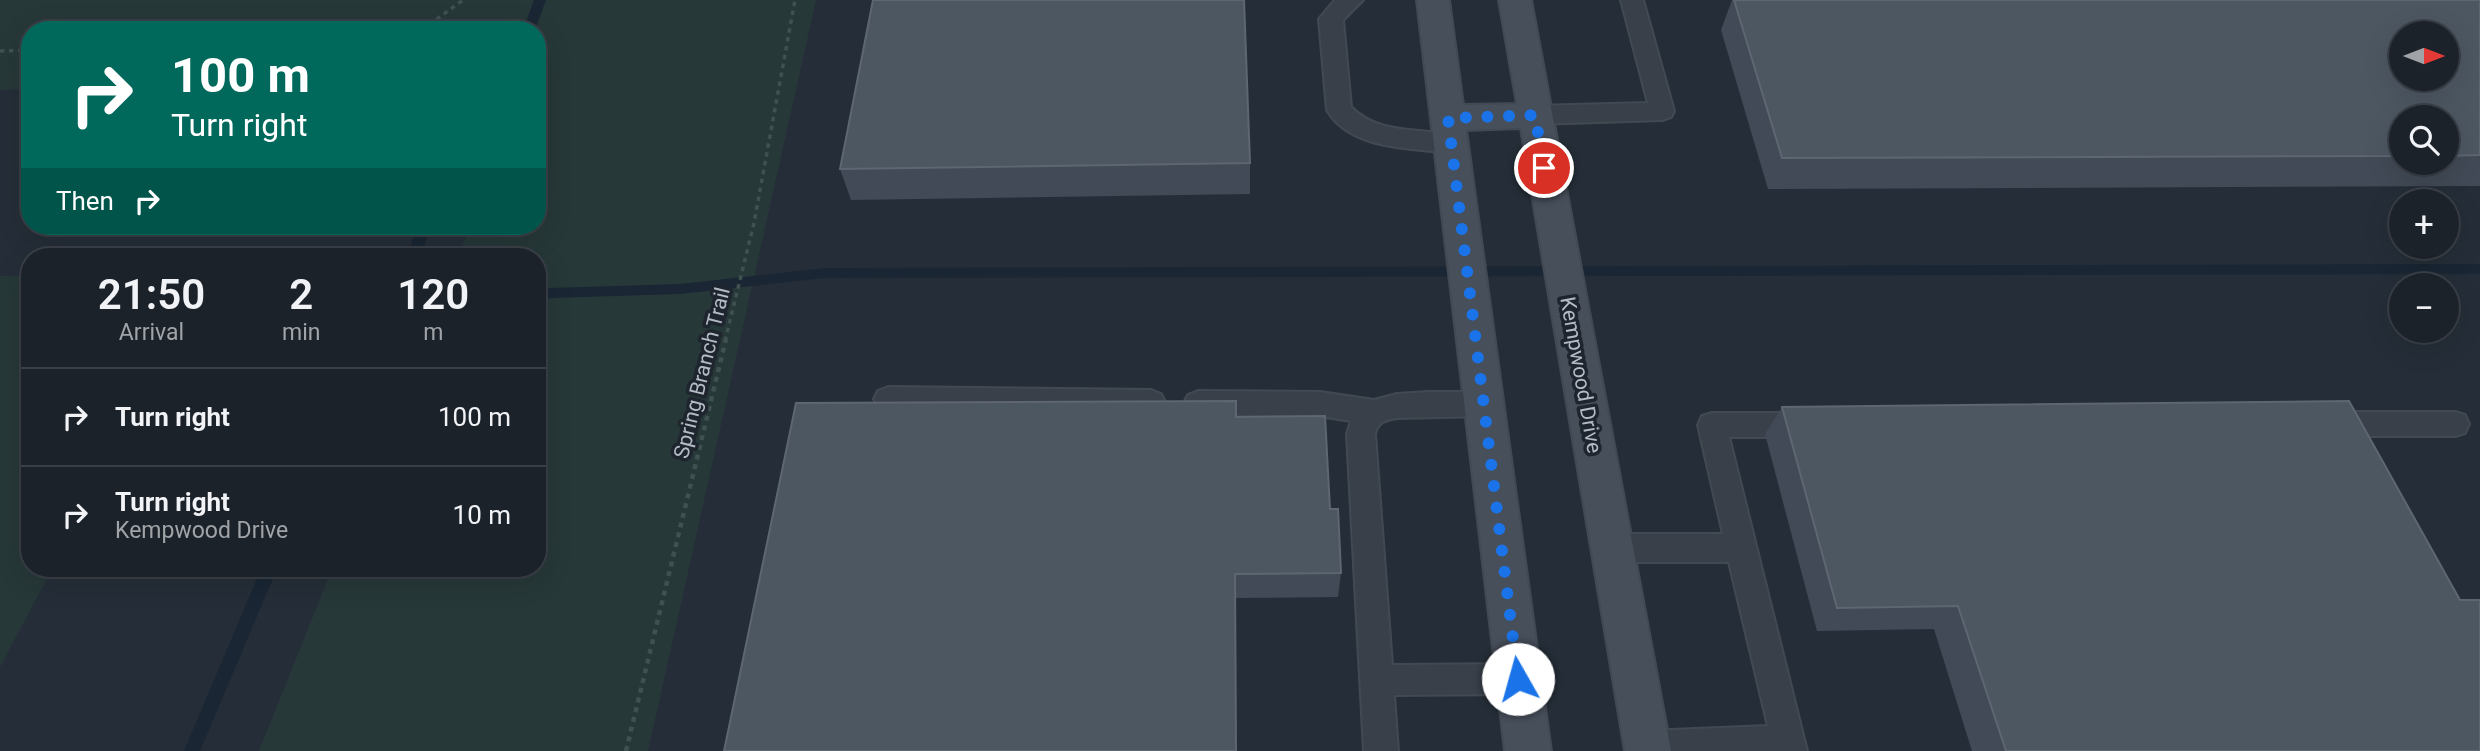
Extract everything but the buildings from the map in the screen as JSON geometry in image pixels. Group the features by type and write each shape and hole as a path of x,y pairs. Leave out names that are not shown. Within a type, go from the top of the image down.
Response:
{"main road":[{"path":"1433,0 1528,751"},
{"name":"Kempwood Drive","path":"1515,0 1647,749"},
{"path":"1450,131 1535,115"}],"lane":[{"path":"1352,0 1340,7 1331,19 1339,110 1345,119 1371,132 1450,131"},
{"path":"1535,115 1662,111 1632,0"},
{"path":"888,399 1320,404 1374,412 1391,407 1485,404"},
{"path":"1374,412 1363,422 1360,434 1381,751"},
{"path":"2291,424 2455,424"},
{"path":"1647,749 1788,746 1712,425 1836,425"},
{"path":"1612,548 1741,548"},
{"path":"1377,680 1518,679"}],"path":[{"path":"434,21 463,0"},
{"name":"Spring Branch Trail","path":"626,751 754,223 795,0"},
{"path":"0,51 21,50"}],"shaded area":[{"path":"0,0 816,0 648,751 259,751 329,577 546,577 546,248 461,248 467,235 546,235 546,21 21,21 21,89 0,90"},
{"path":"0,276 21,276 21,577 48,577 0,667"}],"waterway":[{"path":"532,21 540,0"},
{"path":"418,248 422,235"},
{"path":"546,294 680,289 824,273 2480,269"},
{"path":"192,751 266,577"}],"route":[{"path":"1518,679 1448,118 1535,115 1544,168"}]}
